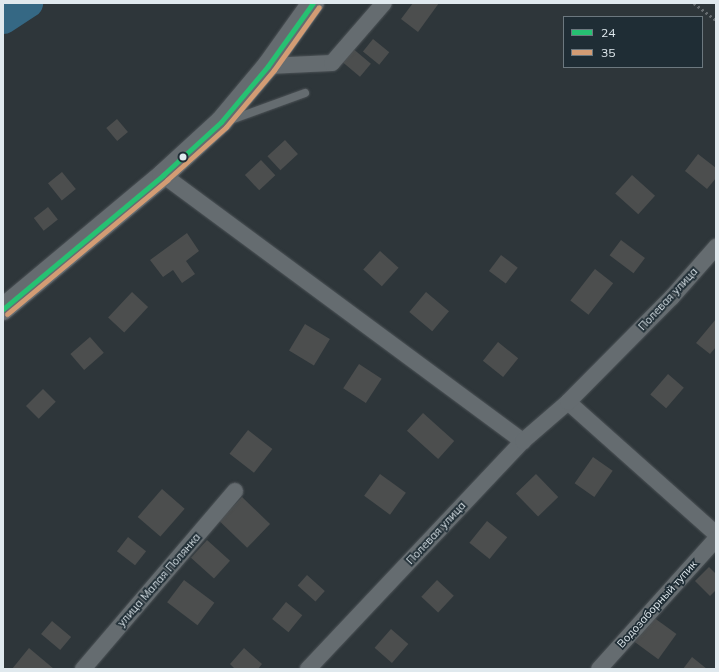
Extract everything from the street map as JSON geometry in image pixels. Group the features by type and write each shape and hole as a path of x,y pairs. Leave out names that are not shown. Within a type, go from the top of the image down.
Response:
{"main road":[{"path":"3,309 163,175 221,122 268,66 313,3"}],"street":[{"path":"268,66 332,64 384,3"},
{"path":"163,175 523,441"},
{"name":"Полевая улица","path":"308,669 523,441 568,402 672,297 716,247"},
{"path":"568,402 716,534"},
{"name":"улица Малая Полянка","path":"83,669 236,491"},
{"name":"Водозаборный тупик","path":"599,669 716,539"}],"lane":[{"path":"221,122 246,116 306,94"}],"path":[{"path":"694,3 716,20"}],"building":[{"path":"413,3 439,3 418,32 401,19"},
{"path":"373,39 389,52 379,65 363,51"},
{"path":"351,47 371,64 360,77 340,60"},
{"path":"117,119 128,132 117,141 106,128"},
{"path":"285,140 298,154 280,170 267,156"},
{"path":"698,154 716,168 716,178 707,189 685,171"},
{"path":"261,160 275,175 259,190 245,175"},
{"path":"62,172 76,189 62,200 48,183"},
{"path":"632,175 655,196 638,214 615,194"},
{"path":"48,207 58,220 44,231 34,218"},
{"path":"187,233 199,251 186,261 195,274 182,283 173,270 163,277 150,260"},
{"path":"621,240 645,258 634,273 610,255"},
{"path":"380,251 399,268 382,286 363,270"},
{"path":"501,255 518,268 506,284 489,271"},
{"path":"595,269 613,283 588,315 570,301"},
{"path":"132,292 148,307 124,333 108,318"},
{"path":"426,292 449,311 432,331 409,312"},
{"path":"716,319 716,347 710,354 696,343"},
{"path":"305,324 330,339 314,366 289,351"},
{"path":"90,337 104,353 84,370 70,354"},
{"path":"498,342 518,358 503,377 483,361"},
{"path":"359,364 382,379 366,403 343,388"},
{"path":"668,374 684,388 666,408 650,394"},
{"path":"43,389 56,402 39,419 26,406"},
{"path":"423,413 454,441 438,459 407,431"},
{"path":"248,430 272,449 254,473 230,454"},
{"path":"593,457 613,471 594,497 575,483"},
{"path":"380,474 406,493 390,515 364,496"},
{"path":"536,474 558,497 538,516 516,493"},
{"path":"162,489 185,509 160,537 138,517"},
{"path":"242,497 270,524 247,548 219,521"},
{"path":"487,521 507,537 490,559 469,543"},
{"path":"128,537 146,551 135,565 117,551"},
{"path":"207,540 230,561 214,579 191,558"},
{"path":"709,567 716,574 716,590 710,596 695,581"},
{"path":"307,575 325,591 315,601 298,585"},
{"path":"184,580 214,603 197,625 167,602"},
{"path":"437,580 454,596 438,613 421,597"},
{"path":"286,602 302,615 288,632 272,619"},
{"path":"653,617 676,634 658,659 635,642"},
{"path":"52,621 71,637 60,650 41,634"},
{"path":"391,629 408,644 392,663 375,648"},
{"path":"29,648 54,669 12,669"},
{"path":"244,648 262,664 258,669 235,669 230,664"},
{"path":"692,657 707,669 683,669"}],"waterway":[{"path":"3,19 28,3"}],"transit line":[{"name":"24","path":"3,309 163,175 221,122 268,66 313,3"},
{"name":"35","path":"7,314 167,180 226,127 274,70 319,7"}]}
